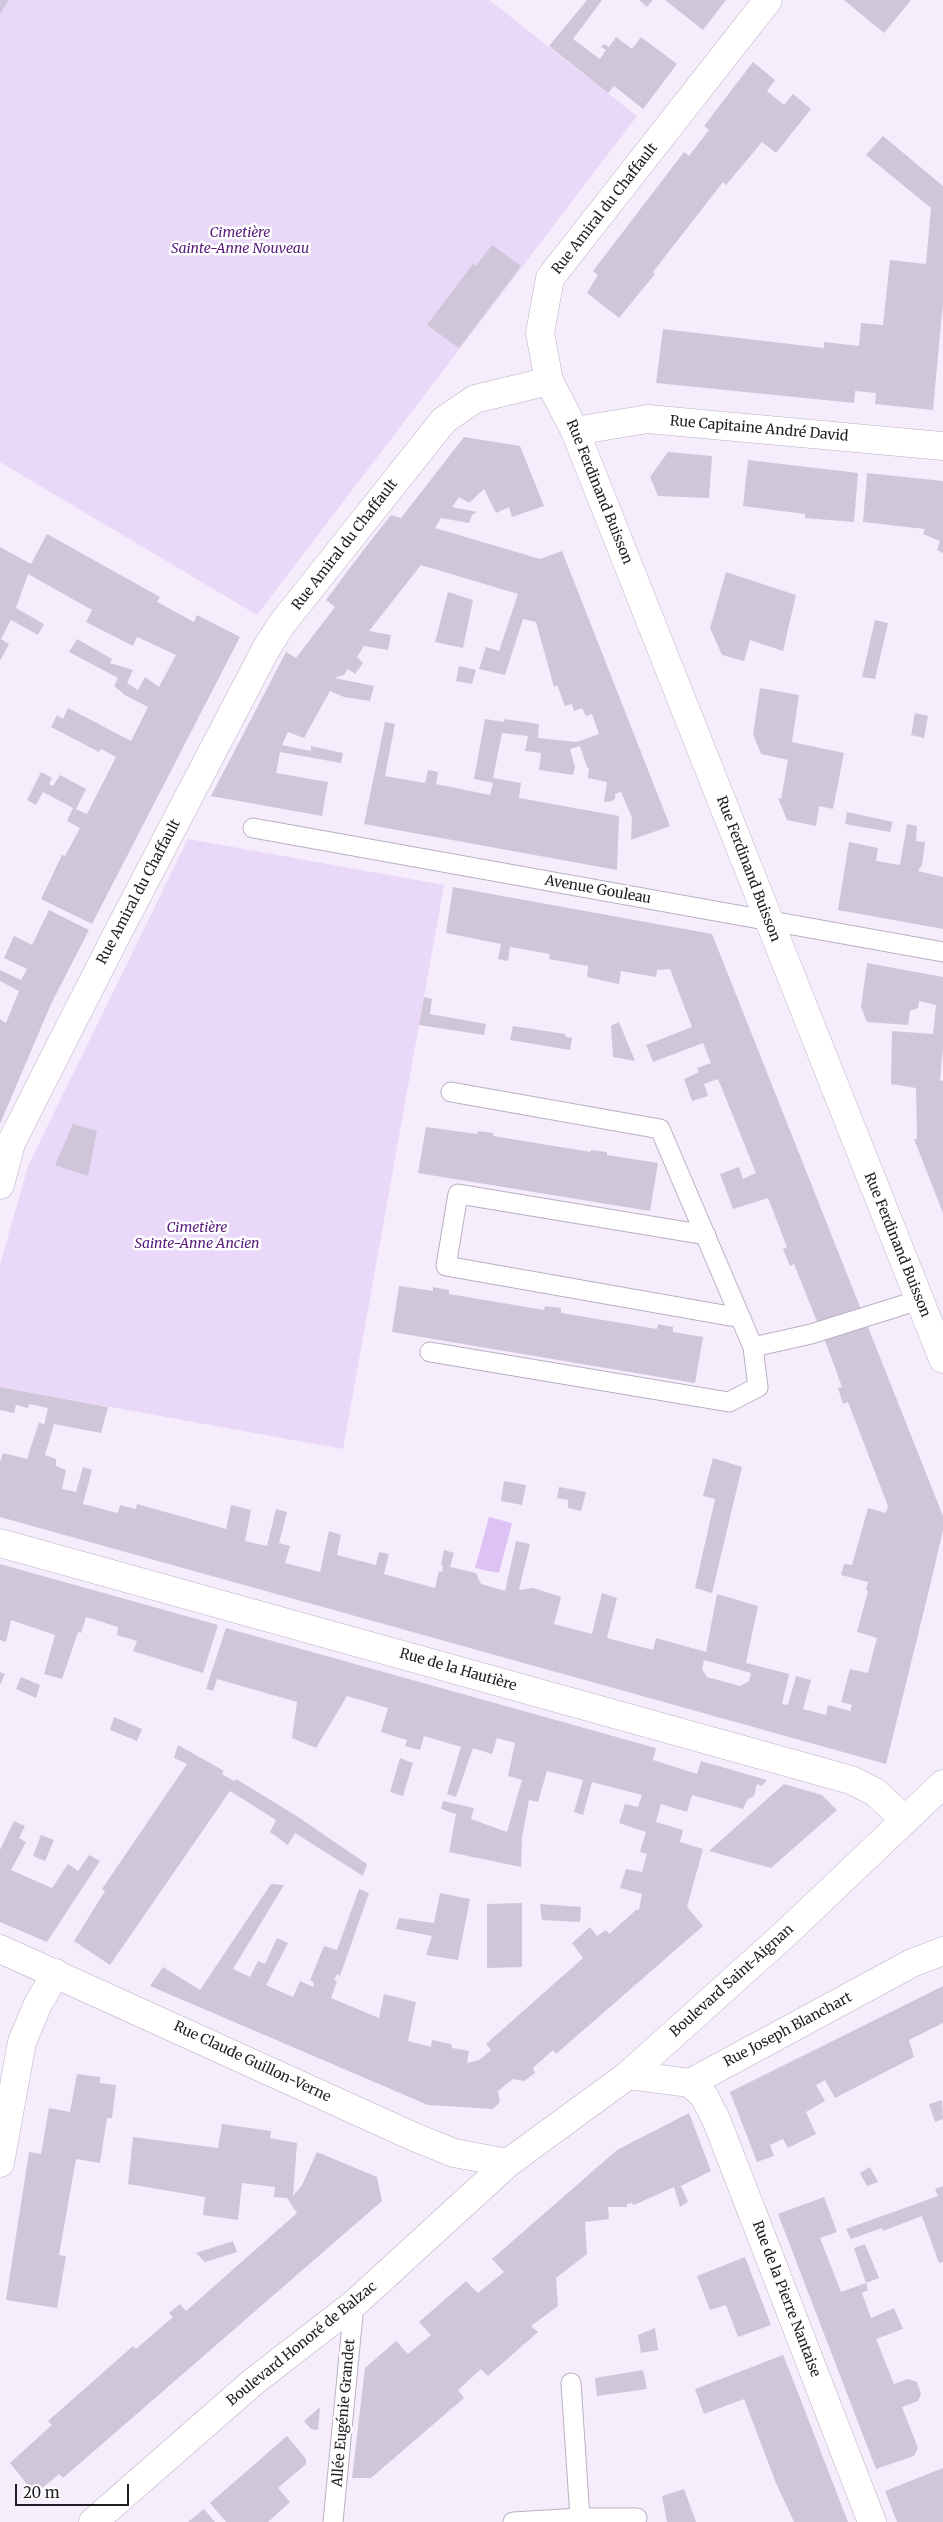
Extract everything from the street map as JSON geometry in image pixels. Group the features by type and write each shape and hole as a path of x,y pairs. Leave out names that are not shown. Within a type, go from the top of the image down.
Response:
{"street":[{"name":"Rue Amiral du Chaffault","path":"0,1185 11,1143 116,936 266,649 281,625 444,420 475,399 549,381 540,333 550,278 768,0"},
{"name":"Rue Ferdinand Buisson","path":"549,381 576,431 943,1359"},
{"name":"Rue Capitaine André David","path":"576,431 648,419 943,446"},
{"name":"Rue de la Hautière","path":"0,1543 851,1780 875,1792 904,1819"},
{"name":"Boulevard Saint-Aignan","path":"508,2162 628,2075 785,1934 943,1784"},
{"name":"Rue Claude Guillon-Verne","path":"0,1949 412,2136 454,2152 508,2162"},
{"name":"Rue Joseph Blanchart","path":"690,2083 912,1963 943,1951"},
{"path":"0,2163 22,2042 38,2004 56,1973"},
{"path":"628,2075 690,2083"},
{"name":"Rue de la Pierre Nantaise","path":"690,2083 704,2096 716,2119 872,2522"},
{"name":"Boulevard Honoré de Balzac","path":"93,2522 253,2382 354,2304 508,2162"}],"lane":[{"name":"Avenue Gouleau","path":"253,828 943,952"},
{"path":"430,1352 729,1402 758,1387 753,1347 660,1130 451,1092"},
{"path":"706,1235 458,1194 446,1266 741,1318"},
{"path":"753,1347 811,1334 919,1300"},
{"name":"Allée Eugénie Grandet","path":"333,2522 354,2304"},
{"path":"571,2383 580,2518"},
{"path":"513,2522 580,2518 637,2518"}],"green space":[{"name":"Cimetière Sainte-Anne Nouveau","path":"9,0 489,0 637,116 257,615 0,462 0,14"},
{"name":"Cimetière Sainte-Anne Ancien","path":"188,839 444,885 343,1449 0,1387 0,1265 28,1166"}],"shaded area":[{"path":"489,1517 512,1523 499,1573 475,1568"}],"building":[{"path":"0,0 9,0 0,14"},
{"path":"587,0 602,0 573,39 600,59 606,50 601,47 604,44 609,47 616,37 632,49 641,37 677,64 643,109 614,86 608,93 549,46"},
{"path":"639,0 653,0 647,7"},
{"path":"665,0 726,0 703,30"},
{"path":"844,0 911,0 884,33"},
{"path":"753,62 775,80 767,91 784,105 793,94 811,109 776,153 762,142 726,185 723,182 653,272 655,274 619,318 587,293 598,275 593,271 684,152 689,156 709,130 704,126"},
{"path":"883,136 943,186 943,303 933,410 875,404 876,393 855,391 854,403 656,383 663,329 824,348 824,342 859,346 861,323 883,325 890,260 926,264 931,208 866,155"},
{"path":"492,245 521,266 459,348 427,325 473,264 476,266"},
{"path":"464,437 520,446 544,506 512,517 509,507 496,513 484,489 469,503 459,497 452,507 477,512 472,515 469,523 441,518 435,528 540,559 562,551 670,826 631,840 632,818 621,792 615,794 615,799 612,801 604,802 607,782 588,778 589,768 580,746 570,749 575,767 573,775 539,770 541,753 525,751 528,736 502,733 493,778 521,783 519,798 619,816 617,870 364,824 385,722 395,724 385,776 425,783 428,770 438,772 436,784 490,795 493,783 474,779 485,719 504,722 505,719 539,724 538,738 577,742 599,734 592,714 586,716 582,708 574,711 572,704 565,706 557,685 554,687 536,622 523,619 505,675 479,669 486,647 499,651 518,594 421,565 369,631 391,635 388,650 364,646 357,657 363,663 355,674 348,669 344,675 334,678 374,686 370,701 344,697 330,691 304,738 288,732 282,745 311,751 311,746 343,753 341,763 280,752 276,773 328,782 322,816 211,796 286,652 296,658 335,607 326,600 365,548 391,515 401,518"},
{"path":"668,452 712,456 709,498 658,496 650,477"},
{"path":"748,460 858,473 854,522 805,518 805,514 743,506"},
{"path":"867,473 943,481 943,553 937,550 940,541 923,534 925,529 863,522"},
{"path":"47,534 160,597 157,602 194,622 197,615 240,637 92,924 41,899 62,855 65,856 80,828 67,821 73,808 43,792 36,805 27,800 41,772 52,778 49,784 53,786 60,775 86,789 76,809 87,814 116,757 101,749 99,752 51,727 57,715 63,719 68,708 131,741 148,707 125,695 114,686 118,678 69,652 77,639 112,659 110,663 133,670 127,683 138,690 145,677 159,687 176,655 137,637 133,646 86,622 92,610 28,574 16,608 44,624 38,635 11,620 1,639 9,644 0,661 0,547 31,564"},
{"path":"726,572 796,595 783,651 750,640 744,661 722,655 710,628"},
{"path":"448,592 473,600 463,648 435,642"},
{"path":"875,620 888,623 875,679 862,677"},
{"path":"459,666 476,670 472,684 456,681"},
{"path":"760,688 799,695 792,742 844,753 833,809 819,806 816,826 787,820 778,798 781,799 788,760 761,754 753,734"},
{"path":"915,713 928,716 924,738 911,735"},
{"path":"847,812 893,822 890,832 845,824"},
{"path":"907,824 917,826 916,841 925,842 922,865 918,871 943,877 943,929 838,910 849,842 878,848 876,861 900,865"},
{"path":"453,887 712,934 943,1516 943,1530 886,1764 0,1517 0,1462 3,1453 27,1459 39,1422 44,1425 48,1408 29,1404 28,1408 16,1405 14,1413 0,1410 0,1387 108,1407 101,1433 54,1424 45,1455 56,1459 56,1466 66,1470 62,1489 76,1492 83,1467 92,1470 83,1504 118,1513 120,1505 136,1509 137,1504 226,1529 231,1505 251,1510 245,1541 267,1546 276,1509 287,1512 279,1543 290,1546 285,1563 320,1572 329,1531 341,1535 337,1555 376,1565 379,1552 389,1554 384,1574 435,1588 439,1571 442,1572 443,1566 441,1565 444,1550 454,1553 450,1567 476,1573 481,1584 505,1591 516,1541 530,1544 519,1590 533,1588 561,1597 554,1624 592,1634 602,1593 617,1598 607,1638 653,1650 656,1638 706,1652 717,1594 758,1606 746,1663 789,1674 782,1704 788,1705 796,1676 811,1680 803,1709 826,1715 828,1705 850,1711 852,1705 841,1702 850,1669 868,1673 877,1638 857,1632 868,1591 866,1590 868,1582 841,1575 844,1564 852,1565 868,1508 886,1513 888,1506 848,1402 843,1404 838,1388 842,1387 794,1264 790,1266 783,1249 787,1247 768,1198 733,1209 720,1174 739,1167 743,1179 756,1173 718,1079 704,1084 708,1096 692,1101 684,1079 699,1072 697,1068 711,1063 703,1043 653,1062 646,1045 692,1027 670,969 657,970 656,977 621,971 619,984 587,977 588,966 549,959 550,954 510,947 508,961 498,959 501,944 446,933","holes":["704,1660 751,1673 749,1681 740,1686 707,1677 702,1669"]},
{"path":"49,910 89,930 51,1004 0,1124 0,1019 6,1023 19,991 0,981 0,970 21,980 27,969 4,958 14,936 32,945"},
{"path":"867,963 943,977 943,1048 940,1080 943,1081 943,1213 914,1139 917,1139 916,1088 891,1084 892,1031 933,1034 936,1005 919,1001 918,1008 910,1011 908,1025 867,1022 861,1007"},
{"path":"424,997 432,999 430,1014 486,1024 484,1035 419,1025"},
{"path":"619,1022 635,1061 613,1057 611,1026"},
{"path":"513,1026 565,1034 566,1037 572,1038 570,1050 510,1040"},
{"path":"73,1124 97,1131 88,1176 55,1165"},
{"path":"426,1127 477,1134 478,1131 494,1133 493,1136 591,1152 591,1150 607,1152 607,1155 658,1163 650,1211 418,1173"},
{"path":"399,1286 433,1291 433,1287 449,1290 449,1294 544,1310 545,1306 561,1308 561,1313 657,1329 658,1324 673,1327 673,1332 703,1337 695,1383 392,1332"},
{"path":"713,1458 742,1467 712,1593 695,1588 715,1499 703,1496"},
{"path":"504,1481 526,1485 522,1505 501,1501"},
{"path":"559,1487 586,1492 581,1511 568,1508 568,1500 557,1498"},
{"path":"0,1564 218,1625 203,1673 133,1651 137,1641 117,1635 118,1627 86,1617 81,1633 78,1632 62,1679 44,1674 55,1635 11,1620 6,1642 0,1640"},
{"path":"226,1628 656,1748 653,1760 697,1774 701,1761 767,1780 762,1786 757,1784 754,1796 748,1799 743,1809 692,1795 687,1812 661,1804 656,1822 683,1830 680,1842 703,1849 687,1907 703,1926 556,2054 553,2050 533,2068 535,2073 524,2081 513,2079 498,2091 500,2102 493,2109 428,2105 150,1986 163,1967 200,1990 271,1884 284,1885 233,1969 250,1977 258,1961 265,1964 277,1938 288,1943 266,1985 293,1997 300,1981 313,1987 314,1983 310,1980 324,1946 337,1950 359,1889 369,1893 340,1976 337,1974 334,1980 337,1981 331,1998 379,2018 384,1994 416,2002 408,2041 431,2047 432,2040 451,2044 452,2048 469,2051 467,2063 479,2060 491,2050 486,2044 583,1958 572,1943 590,1927 597,1936 606,1930 609,1934 636,1910 639,1910 642,1894 620,1888 626,1869 642,1872 647,1854 640,1852 646,1832 619,1823 625,1804 638,1807 642,1795 592,1782 583,1815 574,1812 583,1780 547,1771 538,1802 529,1800 522,1837 521,1867 449,1852 456,1814 441,1809 443,1801 474,1808 471,1819 507,1832 522,1780 508,1776 515,1743 497,1738 492,1754 473,1748 456,1797 447,1794 461,1747 424,1736 420,1750 405,1746 407,1740 381,1732 388,1708 347,1696 316,1748 292,1738 297,1702 217,1679 213,1691 206,1689"},
{"path":"0,1672 5,1674 0,1685"},
{"path":"21,1677 40,1685 36,1698 16,1689"},
{"path":"114,1717 142,1729 137,1741 110,1730"},
{"path":"178,1745 224,1771 222,1774 234,1781 236,1779 295,1815 367,1864 363,1876 295,1833 288,1845 270,1832 276,1820 230,1791 110,1965 74,1941 105,1891 102,1889 187,1764 174,1758"},
{"path":"400,1758 413,1763 403,1796 390,1792"},
{"path":"784,1784 822,1795 837,1810 771,1868 709,1851"},
{"path":"14,1821 25,1826 19,1838 26,1842 11,1870 52,1888 68,1864 78,1871 89,1855 100,1861 47,1942 0,1922 0,1850"},
{"path":"41,1835 54,1840 45,1861 33,1856"},
{"path":"440,1893 470,1899 458,1960 426,1955 432,1936 396,1929 399,1918 434,1923"},
{"path":"522,1903 522,1967 487,1968 487,1904"},
{"path":"540,1904 581,1907 580,1922 542,1920"},
{"path":"943,1986 943,2023 909,2040 914,2057 835,2098 825,2080 816,2085 825,2101 806,2112 816,2134 788,2148 783,2139 770,2145 774,2156 757,2162 730,2092"},
{"path":"77,2074 100,2077 100,2083 116,2085 112,2118 107,2118 100,2163 76,2159 59,2255 66,2256 57,2308 6,2300 29,2152 41,2154 49,2108 70,2112"},
{"path":"942,2100 943,2119 935,2122 929,2104"},
{"path":"689,2113 711,2171 681,2186 688,2202 680,2207 674,2187 634,2205 632,2203 627,2204 627,2207 608,2207 609,2219 585,2222 587,2254 556,2278 558,2306 531,2326 538,2332 488,2376 481,2369 458,2390 464,2398 371,2478 352,2478 365,2368 396,2341 408,2354 431,2335 419,2322 466,2281 478,2293 504,2272 492,2259 617,2150"},
{"path":"222,2124 271,2131 270,2138 297,2143 293,2196 302,2185 317,2152 377,2177 382,2201 63,2478 59,2474 35,2494 10,2463 52,2425 48,2421 133,2346 136,2349 173,2317 169,2313 180,2304 186,2311 297,2213 287,2198 274,2197 275,2187 242,2183 238,2220 203,2215 205,2197 128,2184 133,2137 218,2148"},
{"path":"870,2167 878,2182 867,2186 860,2173"},
{"path":"943,2186 943,2262 939,2263 922,2216 883,2231 882,2228 851,2239 846,2229 938,2196 935,2189"},
{"path":"824,2197 837,2232 820,2238 841,2292 866,2283 868,2290 862,2293 871,2318 894,2308 903,2329 876,2339 894,2384 908,2379 917,2382 921,2394 918,2401 902,2407 918,2448 914,2456 876,2469 778,2214"},
{"path":"233,2241 237,2252 205,2262 196,2253"},
{"path":"865,2244 879,2278 866,2283 854,2248"},
{"path":"745,2257 771,2325 738,2337 726,2305 710,2310 697,2276"},
{"path":"655,2328 658,2350 641,2353 638,2335"},
{"path":"783,2355 848,2522 794,2522 776,2483 744,2399 704,2414 695,2389"},
{"path":"643,2370 647,2389 597,2396 595,2378"},
{"path":"320,2407 318,2430 311,2429 304,2421"},
{"path":"287,2436 306,2459 306,2464 278,2488 290,2502 268,2522 226,2522 210,2503"},
{"path":"943,2468 943,2522 897,2522 885,2491"},
{"path":"684,2489 696,2522 667,2522 662,2496"},
{"path":"204,2509 215,2522 188,2522"}]}
